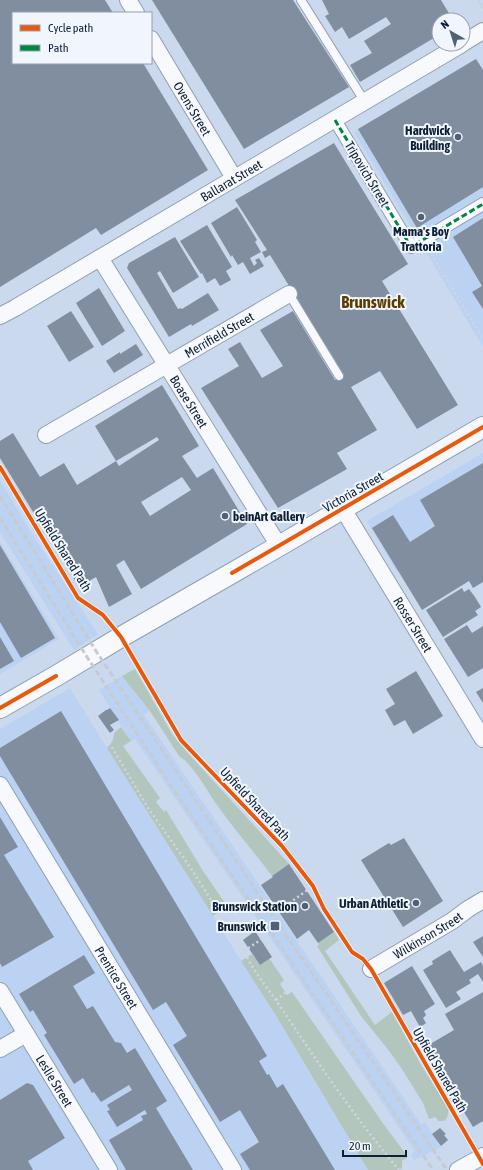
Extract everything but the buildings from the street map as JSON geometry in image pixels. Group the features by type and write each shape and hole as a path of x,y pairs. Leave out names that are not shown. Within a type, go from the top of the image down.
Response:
{"street":[{"path":"128,0 135,12"},
{"name":"Ballarat Street","path":"471,38 483,31"},
{"name":"Ovens Street","path":"152,41 234,178"},
{"name":"Ballarat Street","path":"0,316 449,52"},
{"name":"Tripovich Street","path":"335,120 411,247 423,240"},
{"path":"423,240 483,204"},
{"name":"Boase Street","path":"100,258 279,546"},
{"name":"Merrifield Street","path":"46,435 289,294"},
{"name":"Victoria Street","path":"0,708 483,427"},
{"name":"Rosser Street","path":"343,509 483,739"},
{"name":"Prentice Street","path":"0,785 233,1170"},
{"name":"Wilkinson Street","path":"371,969 452,921 483,900"},
{"name":"Leslie Street","path":"0,991 109,1170"},
{"path":"0,1050 26,1034"},
{"path":"458,1170 483,1156"}],"lane":[{"path":"301,0 365,102"},
{"path":"289,294 339,376"}],"path":[{"path":"423,240 483,339"},
{"path":"65,670 148,808 190,867 244,951 249,963 276,1000 329,1079 378,1146 399,1170"},
{"path":"309,880 316,892"},
{"path":"277,912 313,886"},
{"path":"244,951 268,935"},
{"path":"276,1000 300,982"}],"shaded area":[{"path":"476,59 483,70 483,347 354,132"},
{"path":"483,453 483,522 397,572 367,521"},
{"path":"0,481 37,542 98,634 74,650 0,532"},
{"path":"0,542 59,639 0,674"},
{"path":"122,676 150,711 144,715 421,1124 425,1122 441,1147 414,1160 411,1155 415,1151 135,739 131,741 99,690"},
{"path":"70,688 275,1014 368,1170 0,1170 0,729"}],"green space":[{"path":"135,669 172,734 289,864 272,876 217,805 195,771 179,756 150,711 122,676"},
{"path":"121,727 131,741 123,746 160,798 156,802 164,812 166,810 203,871 227,906 213,916 107,748 113,740 114,733"},
{"path":"334,932 339,940 325,951 375,1025 392,1012 421,1065 449,1109 447,1118 444,1121 438,1121 436,1117 429,1119 423,1103 402,1069 361,1016 317,946 319,945 318,943"},
{"path":"252,954 260,965 269,958 284,980 280,984 287,995 292,992 408,1157 402,1161 402,1168 399,1170 368,1170 275,1014 241,961"}],"tram line":[{"path":"478,0 483,9"}],"railway":[{"path":"0,496 96,651 277,922 447,1170"},
{"path":"0,518 87,657 180,799 433,1170"}],"marked path":[{"path":"335,120 411,247 483,204"}],"cycle path":[{"path":"232,573 483,427"},
{"name":"Upfield Shared Path","path":"0,467 78,598 103,615 121,637 181,740 282,846 313,886 324,909 352,952 363,959 371,969 483,1164"},
{"path":"0,708 56,676"}],"place":[{"name":"Hardwick Building","path":"458,137"},
{"name":"Mama's Boy Trattoria","path":"421,217"},
{"name":"beinArt Gallery","path":"225,516"},
{"name":"Urban Athletic","path":"416,903"},
{"name":"Brunswick Station","path":"305,906"},
{"name":"Brunswick","path":"275,926"}],"district":[{"name":"Brunswick","path":"373,302"}]}
